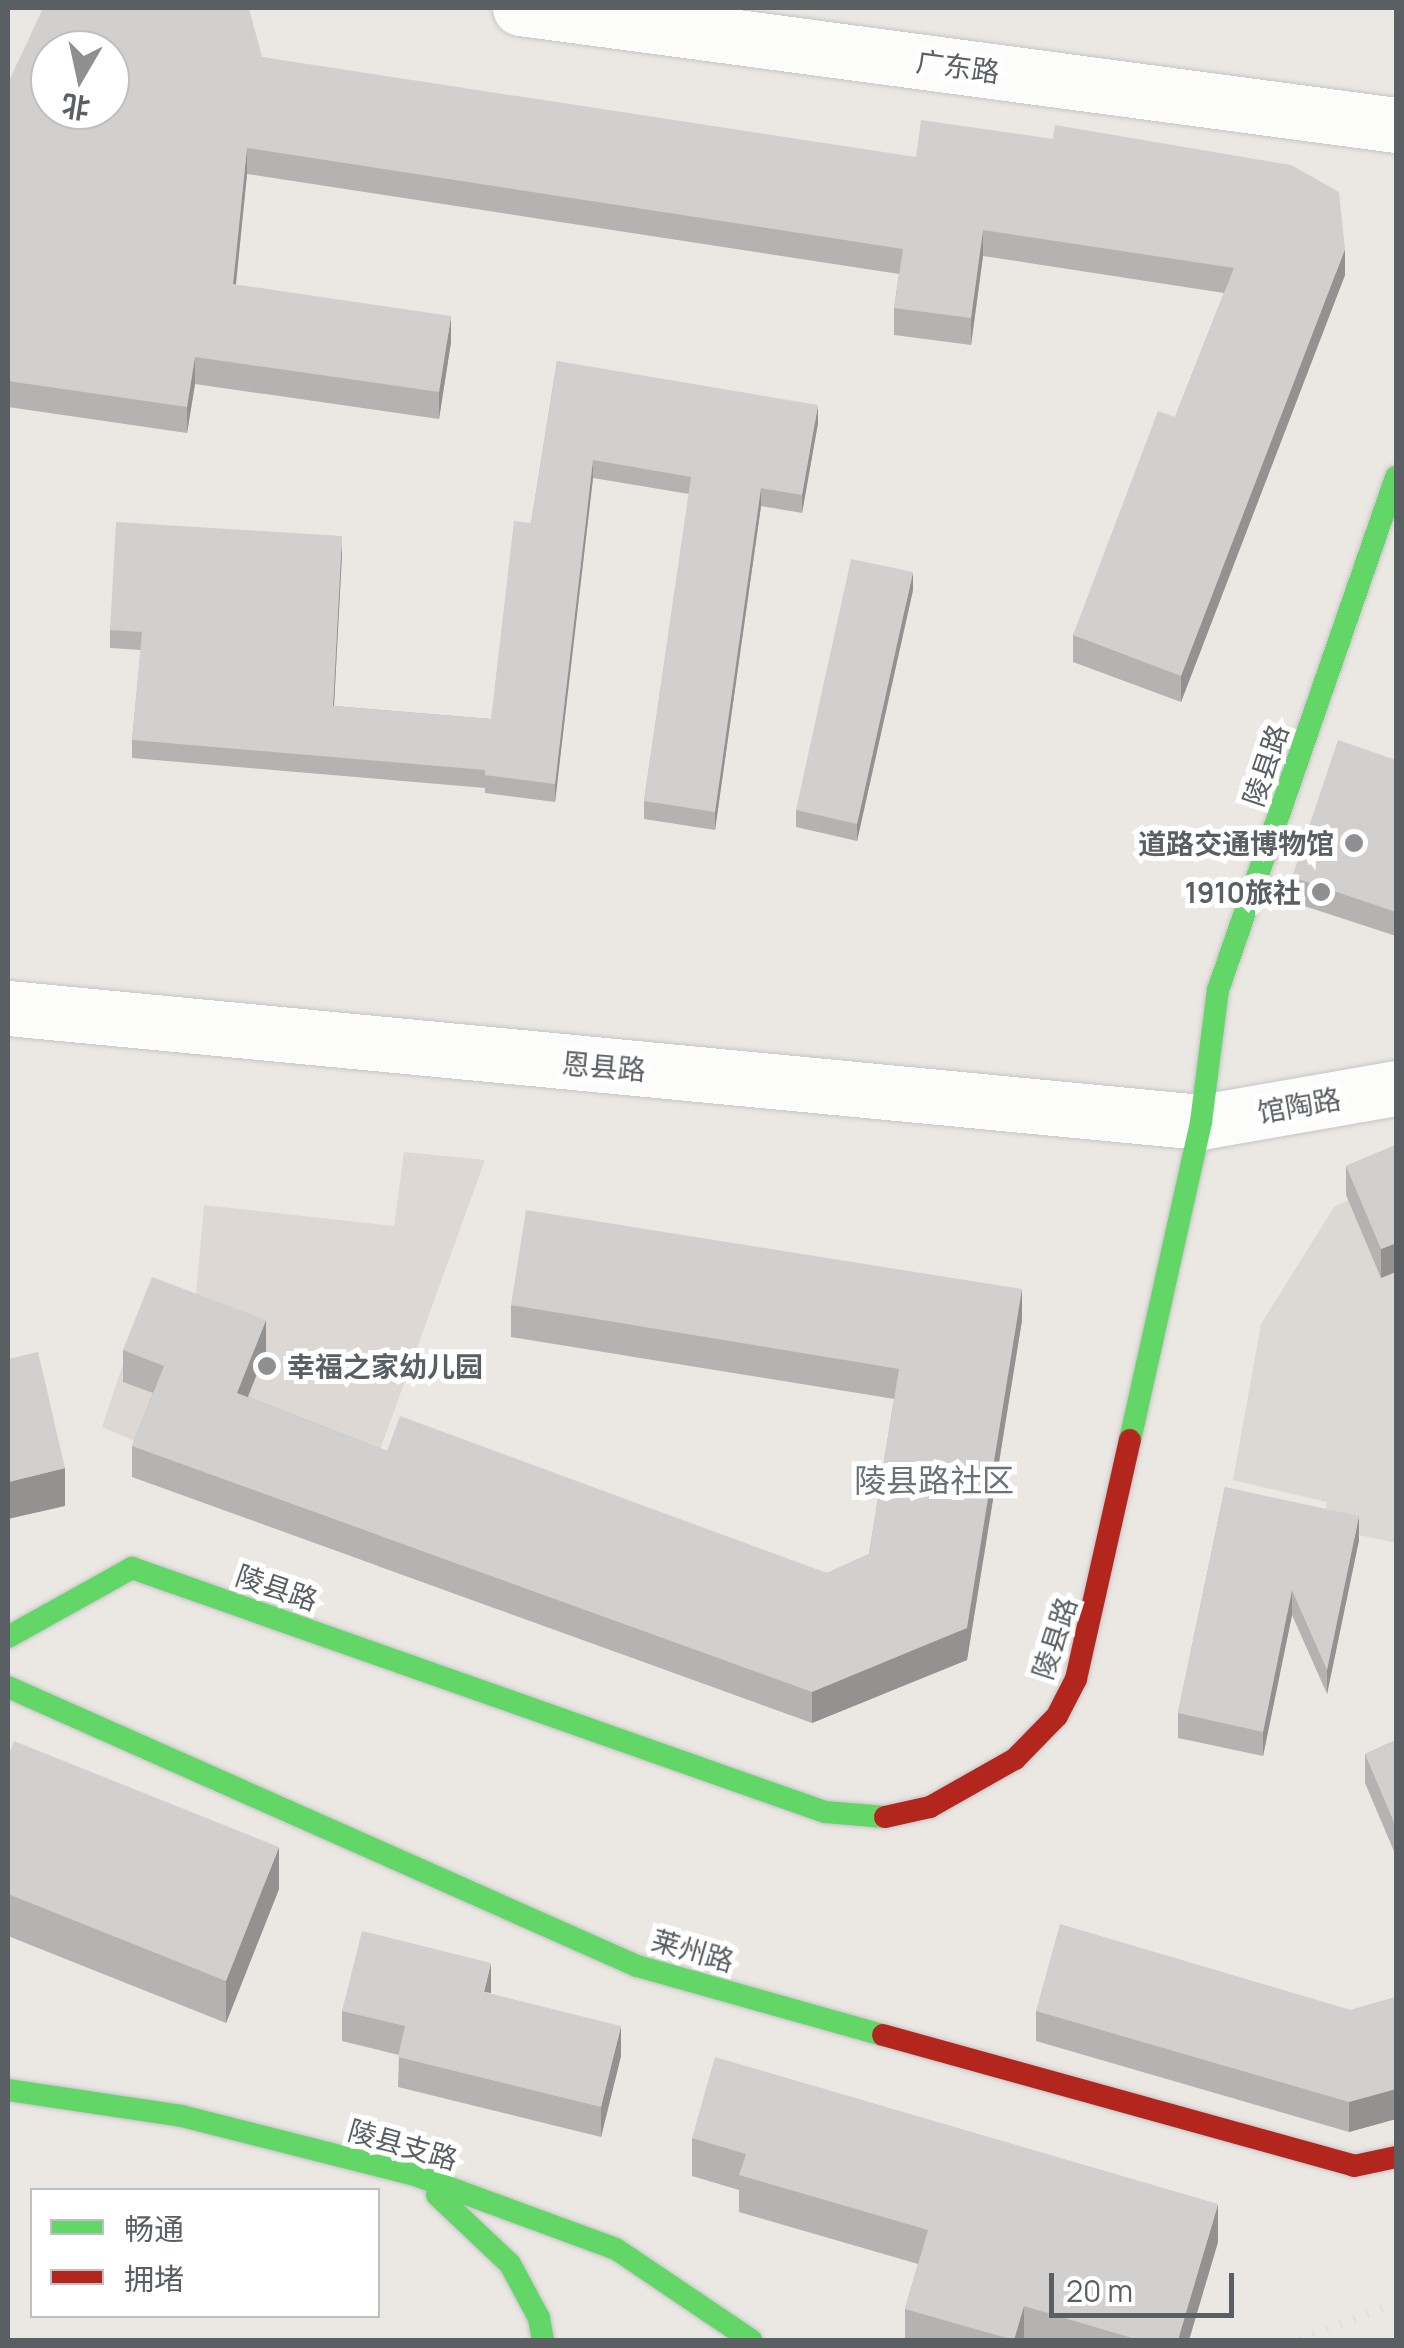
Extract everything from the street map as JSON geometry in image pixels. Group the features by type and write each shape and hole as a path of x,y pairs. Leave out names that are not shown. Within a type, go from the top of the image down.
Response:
{"street":[{"name":"广东路","path":"520,8 1396,125"},
{"name":"陵县路","path":"8,1637 132,1568 826,1812 876,1819 930,1807 1015,1759 1057,1716 1076,1679 1201,1122 1218,990 1396,477"},
{"name":"恩县路","path":"8,1008 1201,1122"},
{"name":"馆陶路","path":"1201,1122 1396,1088"},
{"name":"莱州路","path":"8,1688 637,1966 1354,2166 1396,2157"},
{"name":"陵县支路","path":"8,2090 182,2116 412,2174 616,2248 750,2340"},
{"path":"412,2174 510,2264 539,2318 543,2340"}],"shaded area":[{"name":"幸福之家幼儿园","path":"404,1152 485,1160 350,1533 102,1427 144,1301 195,1305 204,1205 394,1226"},
{"path":"1396,1177 1396,1543 1322,1527 1327,1502 1233,1480 1261,1324 1334,1207"}],"building":[{"path":"43,8 249,8 262,57 916,157 921,120 1053,139 1055,125 1291,165 1339,192 1345,249 1181,676 1073,635 1158,411 1175,417 1234,268 983,230 971,318 894,308 903,249 247,148 233,284 451,316 439,392 195,357 187,407 8,381 8,83 30,36 30,130 130,130 130,30 33,30"},
{"path":"557,361 818,405 802,495 761,488 715,812 644,801 691,477 593,460 555,784 485,775 485,770 132,740 142,632 110,630 116,522 342,536 333,706 491,719 514,521 531,523"},
{"path":"851,559 913,572 857,824 796,810"},
{"name":"道路交通博物馆","path":"1338,740 1396,760 1396,912 1292,877"},
{"path":"1396,1145 1396,1243 1381,1249 1346,1166"},
{"path":"526,1210 1022,1289 967,1628 812,1692 132,1446 164,1366 123,1350 152,1277 266,1320 237,1393 387,1451 400,1416 827,1573 869,1554 899,1369 511,1305"},
{"path":"38,1352 65,1468 8,1482 8,1359"},
{"path":"1225,1487 1359,1516 1327,1670 1292,1590 1263,1732 1178,1713"},
{"path":"1396,1740 1396,1827 1365,1754"},
{"path":"14,1741 279,1847 226,1981 8,1894 8,1757"},
{"path":"1060,1924 1351,2010 1396,1997 1396,2089 1349,2102 1036,2011"},
{"path":"362,1931 491,1963 484,1992 621,2026 601,2107 398,2057 405,2026 342,2011"},
{"path":"715,2057 1218,2204 1178,2340 1139,2340 1024,2306 1014,2340 905,2309 928,2230 739,2175 746,2154 692,2138"}],"railway":[{"path":"1299,2340 1396,2303"}],"traffic: fast":[{"path":"1130,1440 1201,1122 1218,990 1396,477"},
{"path":"8,1637 132,1568 825,1812 885,1817"},
{"path":"8,1687 637,1966 883,2035"},
{"path":"8,2090 182,2116 412,2174 616,2249 751,2340"},
{"path":"437,2195 510,2264 539,2318 543,2340"}],"traffic: jam":[{"path":"885,1817 930,1807 1015,1759 1057,1716 1076,1679 1130,1440"},
{"path":"883,2035 1354,2166 1396,2157"}],"place":[{"name":"道路交通博物馆","path":"1354,843"},
{"name":"1910旅社","path":"1321,892"},
{"name":"幸福之家幼儿园","path":"267,1366"}],"district":[{"name":"陵县路社区","path":"934,1480"}]}
